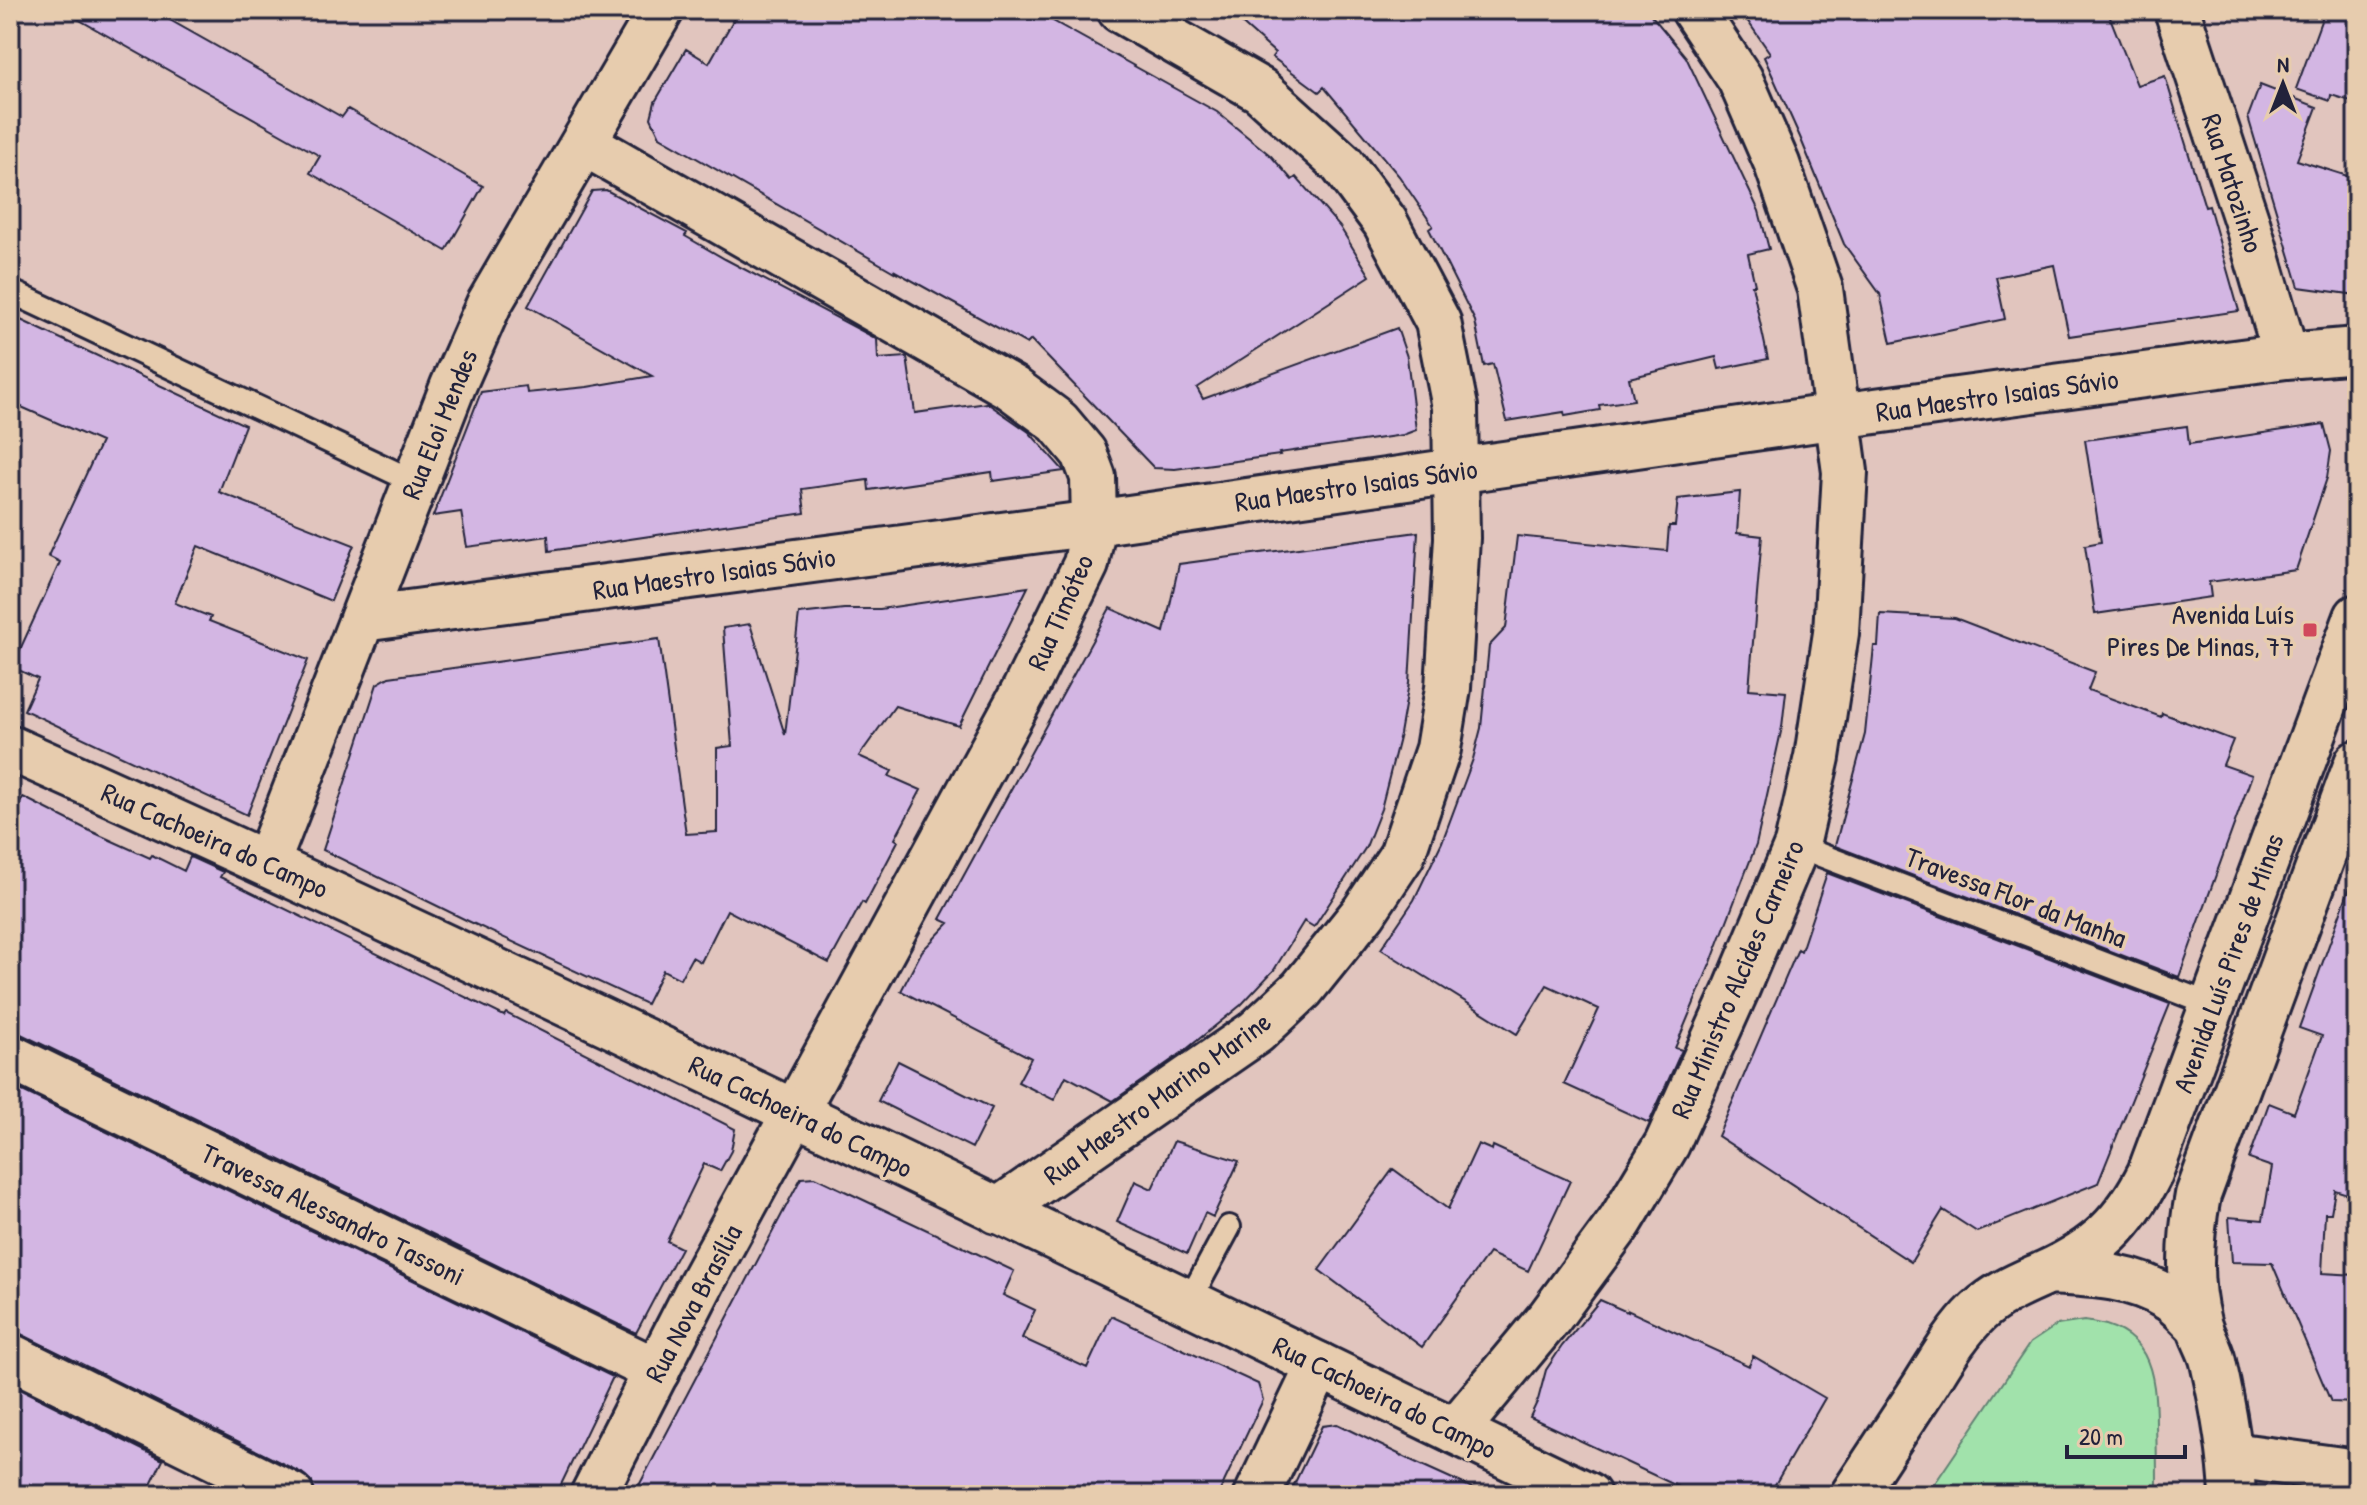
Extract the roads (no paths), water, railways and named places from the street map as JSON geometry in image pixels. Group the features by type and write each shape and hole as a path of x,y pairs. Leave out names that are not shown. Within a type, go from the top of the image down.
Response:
{"street":[{"name":"Rua Eloi Mendes","path":"267,863 453,386 489,304 661,10"},
{"name":"Rua Maestro Marino Marine","path":"997,1211 1256,1032 1302,989 1364,912 1402,855 1438,749 1448,688 1457,538 1455,407 1438,322 1385,222 1342,164 1260,90 1120,10"},
{"name":"Rua Ministro Alcides Carneiro","path":"1455,1431 1550,1317 1620,1222 1667,1144 1797,846 1817,757 1836,633 1845,472 1820,289 1777,164 1740,79 1694,10"},
{"name":"Rua Matozinho","path":"2177,10 2246,219 2286,356"},
{"name":"Rua Timóteo","path":"584,143 1012,388 1058,422 1084,453 1093,477 1094,523 1086,564 1025,689 795,1112"},
{"name":"Rua Maestro Isaias Sávio","path":"362,619 1094,523 1838,416 2286,356 2354,352"},
{"name":"Avenida Luís Pires de Minas","path":"1853,1495 1947,1350 1977,1312 2009,1288 2048,1272 2092,1247 2117,1225 2137,1200 2150,1173 2357,617"},
{"name":"Rua Cachoeira do Campo","path":"10,748 267,863 795,1112 1588,1495"},
{"name":"Avenida Luís Pires de Minas","path":"2198,1325 2190,1249 2198,1195 2357,763"},
{"name":"Travessa Alessandro Tassoni","path":"10,1057 657,1371"},
{"name":"Rua Nova Brasília","path":"593,1495 795,1112"},
{"path":"2048,1272 2108,1275 2140,1284 2171,1300 2198,1325 2213,1361 2232,1475 2357,1472"},
{"path":"10,1356 291,1495"},
{"path":"1257,1495 1319,1365"}],"lane":[{"path":"10,291 415,482"},
{"name":"Travessa Flor da Manha","path":"1797,846 2212,1005"},
{"path":"1188,1303 1229,1227"}],"place":[{"name":"Avenida Luís Pires De Minas, 77","path":"2310,630"}]}
